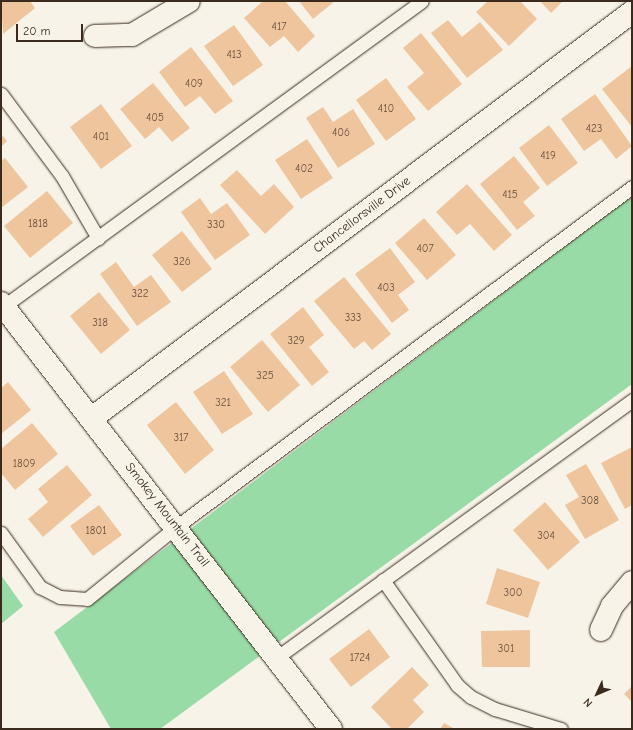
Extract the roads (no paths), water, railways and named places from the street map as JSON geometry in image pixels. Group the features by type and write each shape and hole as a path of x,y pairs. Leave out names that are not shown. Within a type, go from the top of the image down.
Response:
{"street":[{"path":"95,36 132,35 188,1"},
{"name":"Chancellorsville Drive","path":"92,418 632,12"},
{"name":"Smokey Mountain Trail","path":"3,304 331,729"},
{"path":"601,630 616,600 632,582"}],"lane":[{"path":"3,304 98,238 422,1"},
{"path":"1,94 62,176 98,238"},
{"path":"1,533 40,586 60,597 87,599 176,527 632,186"},
{"path":"276,658 632,400"},
{"path":"383,580 457,685 471,697 495,709 561,729"}]}
